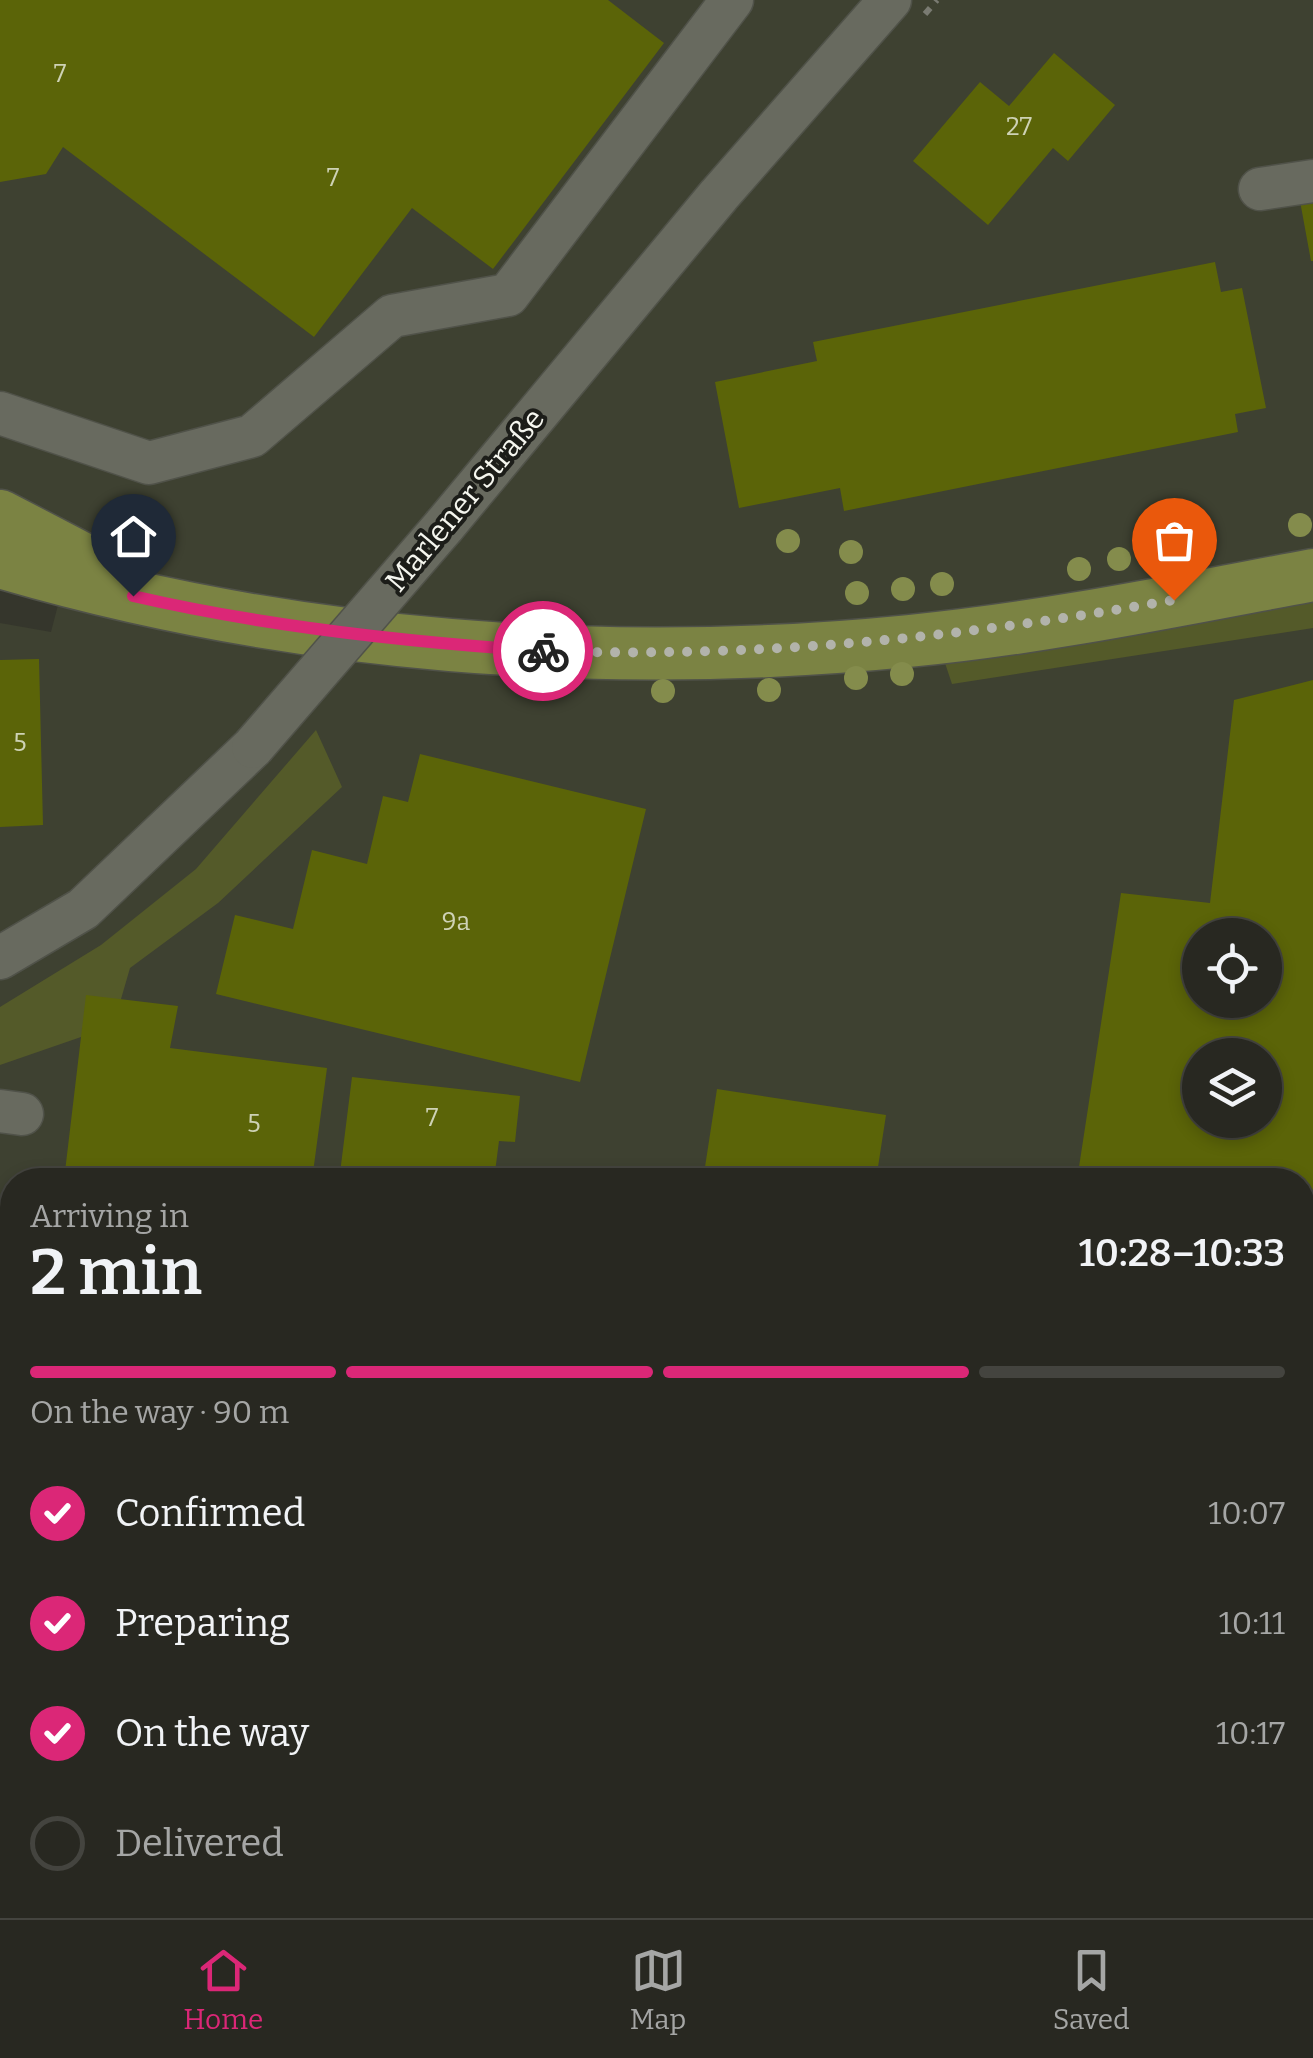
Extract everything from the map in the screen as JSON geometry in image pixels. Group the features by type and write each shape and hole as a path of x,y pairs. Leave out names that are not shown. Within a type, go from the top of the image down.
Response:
{"main road":[{"path":"0,516 170,605"},
{"path":"0,562 170,605 408,640 666,655 912,641 1313,576"},
{"path":"0,588 59,580"}],"street":[{"path":"0,413 148,463 252,436 392,316 508,295 732,0"},
{"name":"Marlener Straße","path":"0,958 83,909 252,747 444,526 719,195 890,0"},
{"path":"1260,188 1313,180"}],"shaded area":[{"path":"0,0 1313,0 1313,1168 0,1168 0,623 51,632 78,528 0,495"}],"green space":[{"path":"1313,601 1313,628 952,684 943,657"},
{"path":"316,730 342,787 218,903 130,968 121,999 81,1037 0,1065 0,1007 101,945 196,869"}],"building":[{"path":"0,0 608,0 664,43 493,269 412,208 314,337 63,147 46,174 0,182"},
{"path":"1054,53 1115,105 1068,161 1053,148 988,225 913,161 980,82 1009,106"},
{"path":"1313,198 1313,261 1311,261 1300,201"},
{"path":"1215,262 1221,292 1242,288 1266,408 1235,414 1238,432 844,511 840,488 739,508 715,382 817,361 813,342"},
{"path":"39,659 43,825 0,827 0,660"},
{"path":"1313,680 1313,1168 1079,1168 1121,893 1210,903 1234,700"},
{"path":"420,754 646,809 580,1082 216,994 235,915 293,929 312,850 367,864 383,796 408,802"},
{"path":"86,995 178,1006 170,1048 327,1068 314,1168 65,1168"},
{"path":"352,1077 520,1096 515,1142 499,1141 496,1168 341,1168"},
{"path":"717,1089 886,1115 878,1168 705,1168"}],"way so far":[{"path":"543,651 666,655 833,648 1023,626 1174,600"}],"route":[{"path":"133,596 256,620 408,640 543,651"}]}
